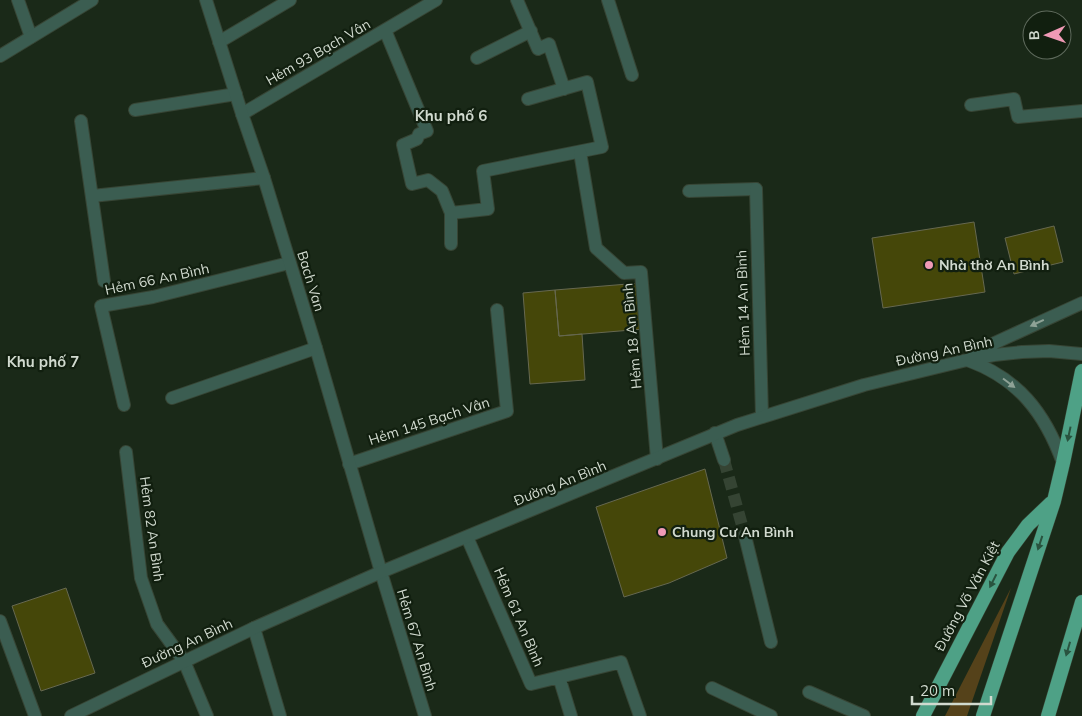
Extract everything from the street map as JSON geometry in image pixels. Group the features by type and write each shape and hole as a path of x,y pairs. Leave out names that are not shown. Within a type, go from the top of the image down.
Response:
{"highway":[{"path":"983,716 1054,501 1064,463 1082,371"},
{"name":"Đường Võ Văn Kiệt","path":"923,716 1008,552 1028,525 1054,501"},
{"path":"1048,716 1082,602"}],"street":[{"path":"18,0 31,37"},
{"path":"0,56 92,0"},
{"name":"Bach Van","path":"206,0 264,178 381,572"},
{"path":"219,42 290,0"},
{"name":"Hẻm 93 Bạch Vân","path":"242,114 436,0"},
{"path":"516,0 538,49 549,44 564,89"},
{"path":"608,0 632,75"},
{"path":"385,30 427,131 419,134 417,139 403,144 412,184 428,180 442,191 451,213 451,244"},
{"path":"477,58 531,31"},
{"path":"451,213 488,209 483,171 602,147 587,82 528,100"},
{"path":"135,110 236,94"},
{"path":"971,105 1014,99 1018,118 1082,111"},
{"path":"81,121 104,281"},
{"name":"Hẻm 18 An Bình","path":"580,152 596,248 624,273 642,272 657,459"},
{"path":"92,196 264,178"},
{"name":"Hẻm 14 An Bình","path":"689,191 756,189 762,416"},
{"name":"Hẻm 66 An Bình","path":"124,405 101,306 153,297 289,262"},
{"path":"967,360 988,346 1082,303"},
{"name":"Hẻm 145 Bạch Vân","path":"350,464 507,411 497,310"},
{"path":"172,398 316,348"},
{"name":"Đường An Bình","path":"71,716 254,628 381,572 657,459 715,433 762,416 864,385 994,354 1049,351 1082,354"},
{"path":"967,360 996,373 1033,404 1052,434 1064,463"},
{"path":"715,433 724,460"},
{"name":"Hẻm 82 An Bình","path":"126,452 141,578 156,624 184,661 207,716"},
{"path":"745,536 772,642"},
{"name":"Hẻm 61 An Bình","path":"467,537 531,684 621,662 640,716"},
{"name":"Hẻm 67 An Bình","path":"381,572 425,716"},
{"path":"0,621 35,716"},
{"path":"254,628 280,716"},
{"name":"Hẻm 61 An Bình","path":"558,677 571,716"},
{"path":"712,688 754,713 770,716"},
{"path":"809,692 864,716"}],"shaded area":[{"path":"1011,588 967,716 945,716"}],"building":[{"name":"Nhà thờ An Bình","path":"974,222 985,292 883,308 872,238"},
{"path":"1054,226 1063,262 1014,274 1005,238"},
{"path":"640,283 644,329 559,336 555,290"},
{"path":"555,290 559,336 582,334 585,380 530,384 523,293"},
{"name":"Chung Cư An Bình","path":"705,469 727,558 669,583 624,597 596,507"},
{"path":"66,588 95,673 41,691 12,606"}],"tunnel":[{"path":"724,460 745,536"}],"place":[{"name":"Nhà thờ An Bình","path":"929,265"},
{"name":"Chung Cư An Bình","path":"662,532"}],"district":[{"name":"Khu phố 6","path":"451,116"},
{"name":"Khu phố 7","path":"43,362"}]}
